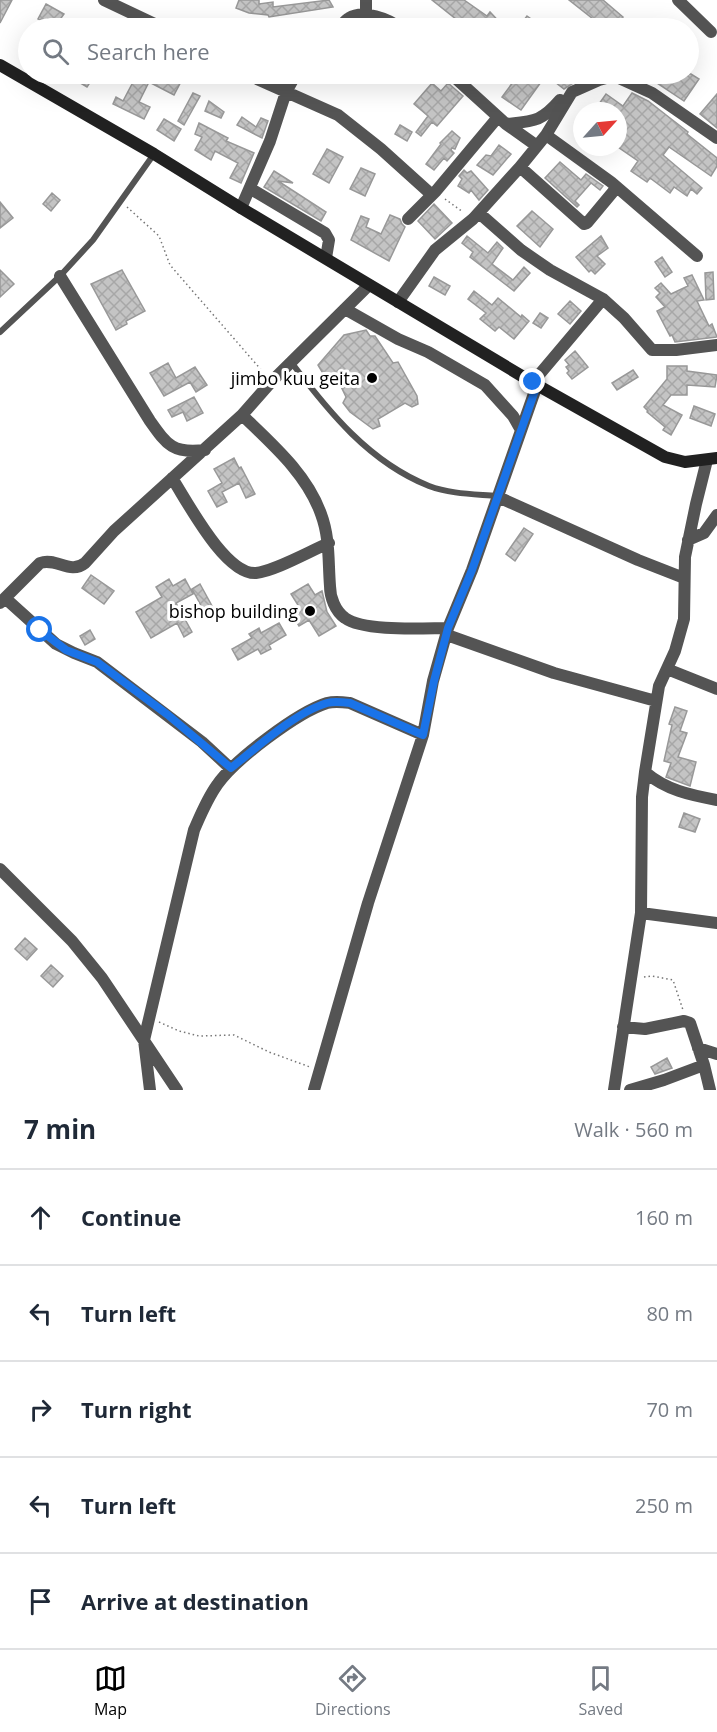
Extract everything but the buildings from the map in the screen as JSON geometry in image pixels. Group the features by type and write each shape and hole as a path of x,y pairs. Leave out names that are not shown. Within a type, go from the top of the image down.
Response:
{"street":[{"path":"104,0 142,18"},
{"path":"366,0 366,16"},
{"path":"678,0 697,18"},
{"path":"349,18 351,16 384,18"},
{"path":"699,20 711,32"},
{"path":"0,65 18,75"},
{"path":"33,84 154,154 535,383 665,457 685,462 712,459 688,540 684,578 684,619 675,651 659,686 656,701 642,797 641,914 614,1090"},
{"path":"268,84 338,115 433,193"},
{"path":"241,208 251,189 290,84"},
{"path":"462,84 502,120 537,146"},
{"path":"408,219 502,120 533,121 542,118 560,100 590,84"},
{"path":"632,84 652,93 717,138"},
{"path":"398,302 435,250 476,216 520,167 546,135 572,92"},
{"path":"546,135 617,187 697,256"},
{"path":"520,167 584,224 617,187"},
{"path":"251,189 325,233 329,240 326,258"},
{"path":"476,216 550,270 603,299 624,318 652,350 676,350 717,345"},
{"path":"60,276 165,442 177,451 206,450"},
{"path":"231,768 168,715 97,662 56,644 3,600 35,566 44,561 72,568 80,566 114,531 242,415 272,381 369,285"},
{"path":"314,1090 368,903 423,735 434,681 448,632 498,497 535,383 603,299"},
{"path":"345,309 398,339 428,352 485,385 513,416 521,430"},
{"path":"242,415 293,466 321,512 329,543 330,594 337,609 345,618 386,627 448,632 554,673 656,701"},
{"path":"172,478 217,549 243,570 254,573 267,570 329,543"},
{"path":"498,497 638,560 684,578"},
{"path":"688,540 704,533 717,515"},
{"path":"667,669 717,689"},
{"path":"150,1090 144,1040 180,880 194,830 217,784 231,768 284,727 326,703 337,701 350,703 423,735"},
{"path":"645,772 668,788 717,800"},
{"path":"0,869 72,941 102,978 177,1090"},
{"path":"641,914 717,923"},
{"path":"623,1027 645,1029 688,1022 704,1065 710,1090"},
{"path":"698,1048 717,1054"},
{"path":"630,1090 704,1065"}],"lane":[{"path":"0,332 60,276 93,240 154,154"},
{"path":"291,362 329,412 377,456 430,487 498,497"}],"path":[{"path":"433,193 476,216"},
{"path":"121,202 153,229 163,245 170,265 272,381"},
{"path":"632,973 638,977 652,976 673,980 688,1022"},
{"path":"150,1020 199,1036 234,1035 269,1052 320,1070"}],"place":[{"name":"jimbo kuu geita","path":"372,378"},
{"name":"bishop building","path":"310,611"}],"route":[{"path":"40,630 66,650 97,662 168,715 231,768 292,722 326,703 337,701 350,703 423,735 448,628 472,570 537,385 533,382"}]}
